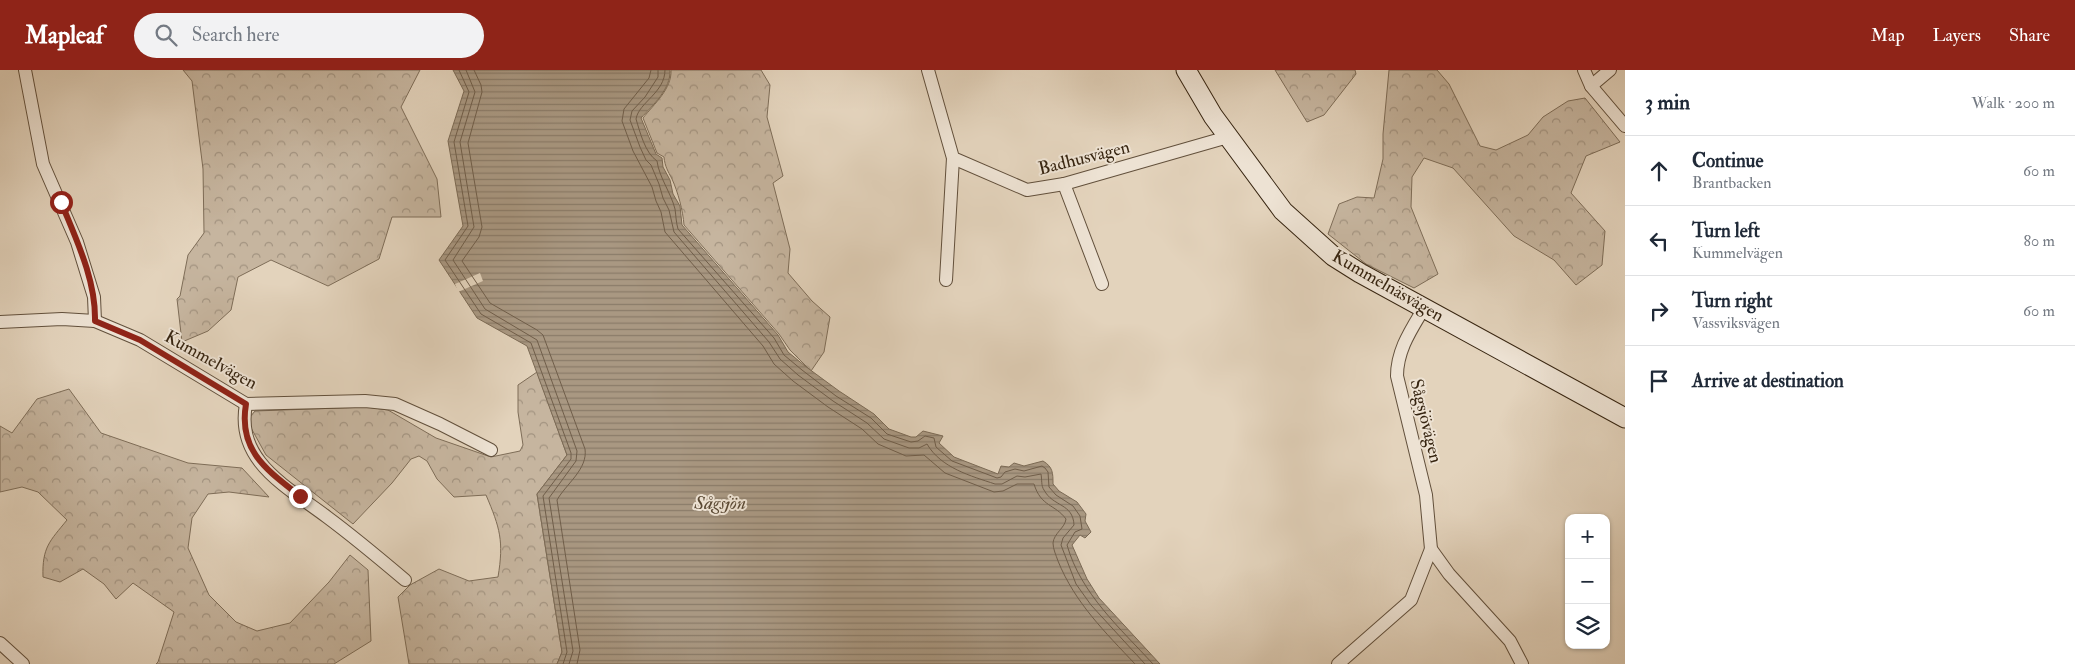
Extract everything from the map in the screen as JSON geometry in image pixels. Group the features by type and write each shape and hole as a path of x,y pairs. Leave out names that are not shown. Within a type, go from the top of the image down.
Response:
{"street":[{"path":"25,70 43,164 77,242 94,297 95,321"},
{"path":"928,70 953,158 946,280"},
{"name":"Kummelnäsvägen","path":"1186,70 1228,137 1283,211 1333,256 1360,273 1625,418"},
{"path":"1584,70 1591,86 1625,126"},
{"path":"1591,86 1610,70"},
{"name":"Badhusvägen","path":"953,158 1026,190 1064,184 1228,137"},
{"path":"1064,184 1102,284"},
{"name":"Sågsjövägen","path":"1338,664 1411,600 1431,548 1426,495 1397,376 1397,361 1401,348 1424,308"},
{"name":"Kummelvägen","path":"0,322 62,319 95,321 140,340 246,404 365,401 395,404 491,450"},
{"path":"246,404 243,420 246,435 251,447 266,470 352,536 405,580"},
{"name":"Sågsjövägen","path":"1431,548 1449,574 1510,640 1522,664"},
{"path":"0,643 23,664"}],"green space":[{"path":"183,70 420,70 401,107 437,179 441,217 392,217 379,259 328,286 271,260 238,277 231,310 208,331 182,342 177,299 180,296 188,255 204,233 203,169 192,81"},
{"path":"671,70 761,70 770,85 767,117 783,176 773,183 790,249 788,273 812,301 830,317 824,352 811,371 790,350 779,334 684,225 678,196 664,157 657,153 643,118 669,84"},
{"path":"1275,70 1355,70 1356,74 1324,115 1307,122"},
{"path":"1389,70 1437,70 1449,84 1480,146 1496,150 1528,135 1543,117 1568,101 1585,98 1620,142 1586,156 1571,193 1605,231 1602,265 1576,285 1554,260 1514,236 1453,168 1424,158 1412,177 1411,207 1438,274 1414,288 1366,264 1328,234 1339,204 1357,197 1374,198 1383,159 1383,134"},
{"path":"537,372 567,455 537,494 562,652 557,664 409,664 398,597 410,585 439,569 469,581 498,577 501,554 500,535 486,495 454,497 437,479 427,461 419,456 411,459 392,483 353,524 266,455 250,426 249,418 255,411 367,407 388,410 436,438 491,457 520,451 523,445 518,412 518,385"},
{"path":"69,389 101,433 188,463 242,468 269,497 229,492 208,494 192,518 188,548 209,595 236,622 257,631 290,623 329,582 350,555 368,570 371,641 334,664 156,664 174,612 133,583 116,599 104,584 83,569 60,582 43,577 44,558 48,545 67,520 38,492 22,487 0,492 0,426 12,433 37,399"}],"water":[{"name":"Sågsjön","path":"453,70 670,70 668,84 656,102 641,118 656,154 662,158 663,167 670,180 673,194 680,206 682,225 778,335 788,352 839,391 874,414 889,429 911,437 916,437 923,431 943,436 939,443 954,457 998,474 1001,466 1009,467 1014,463 1024,466 1043,461 1046,463 1052,471 1053,484 1059,491 1077,502 1086,514 1085,521 1091,532 1085,538 1080,535 1072,545 1087,579 1099,598 1160,664 557,664 562,652 537,494 567,455 527,346 477,318 439,260 463,226 448,141 464,91"}],"pier":[{"path":"480,273 483,281 458,292 455,284"}],"route":[{"path":"61,202 77,242 94,297 96,304 95,321 140,340 246,404 243,420 251,447 266,470 300,496"}]}
